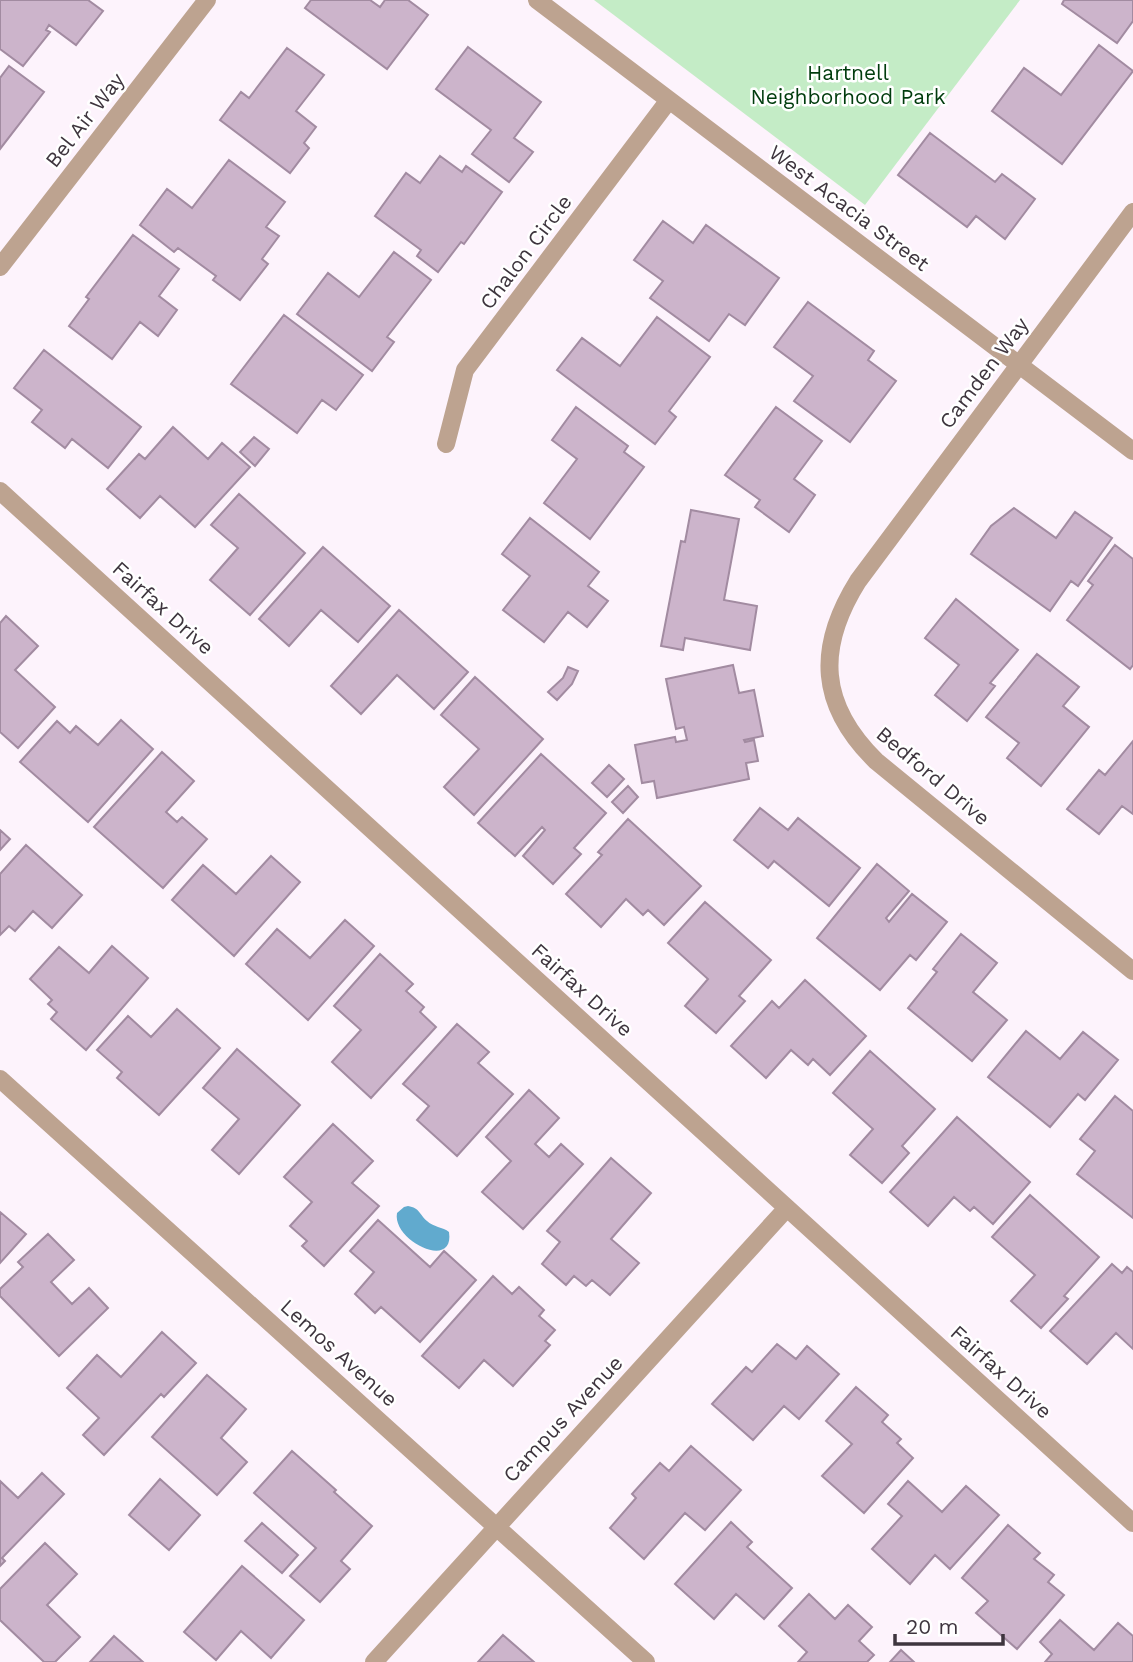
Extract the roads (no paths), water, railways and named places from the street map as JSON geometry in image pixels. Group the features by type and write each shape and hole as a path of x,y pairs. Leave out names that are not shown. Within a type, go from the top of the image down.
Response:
{"street":[{"name":"Bel Air Way","path":"0,267 207,0"},
{"name":"West Acacia Street","path":"537,0 1133,451"},
{"name":"Chalon Circle","path":"446,444 466,370 669,100"},
{"name":"Camden Way","path":"872,561 1133,212"},
{"name":"Fairfax Drive","path":"0,491 1133,1523"},
{"name":"Bedford Drive","path":"872,561 844,603 830,650 829,673 834,695 843,720 857,742 876,761 1133,971"},
{"name":"Lemos Avenue","path":"0,1079 646,1662"},
{"name":"Campus Avenue","path":"374,1662 787,1208"}],"water":[{"path":"408,1206 417,1210 429,1223 449,1232 448,1244 443,1249 434,1251 423,1248 404,1233 398,1223 397,1213"}],"park label":[{"name":"Hartnell Neighborhood Park","path":"848,85"}]}
